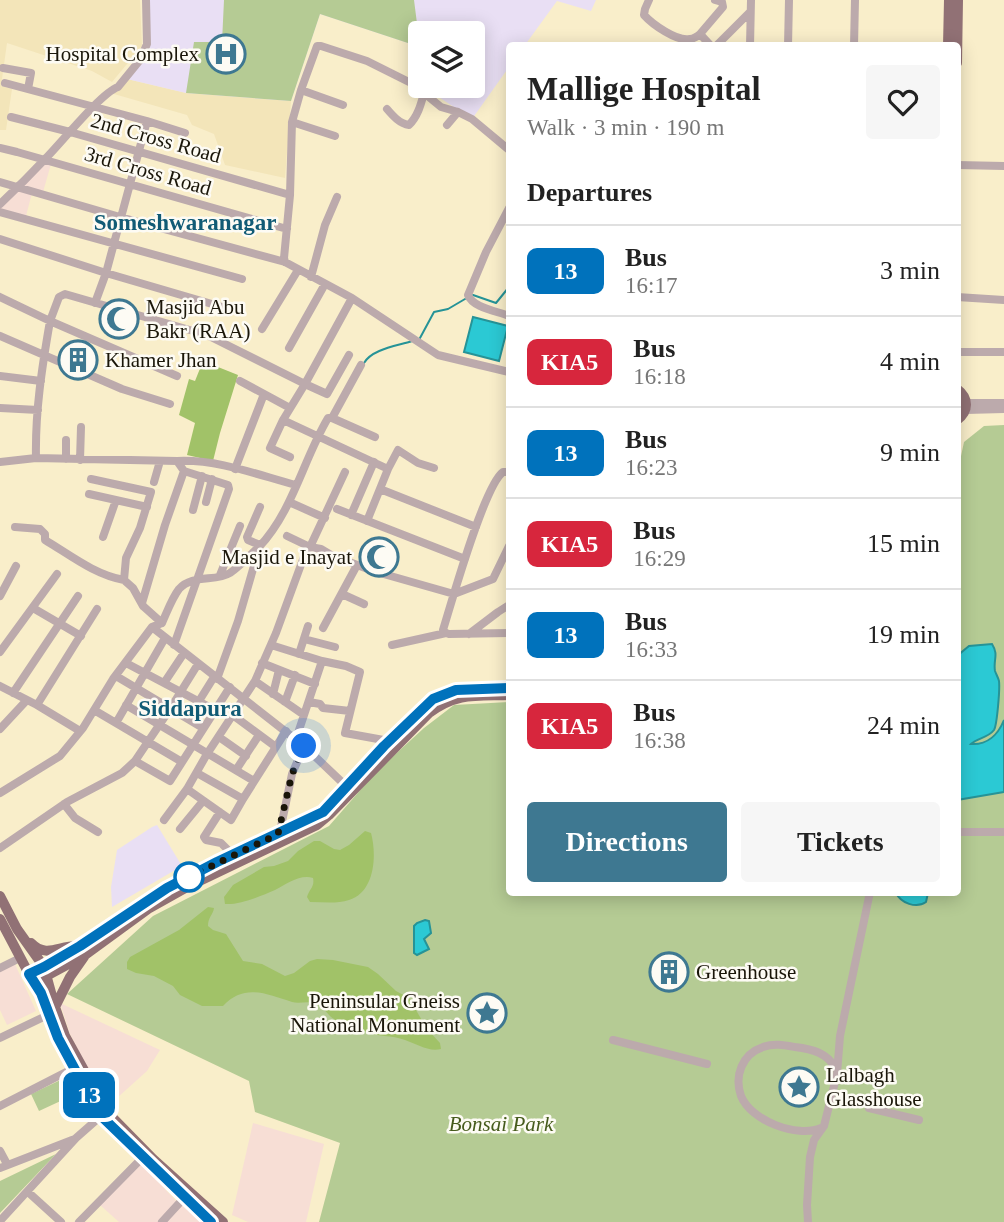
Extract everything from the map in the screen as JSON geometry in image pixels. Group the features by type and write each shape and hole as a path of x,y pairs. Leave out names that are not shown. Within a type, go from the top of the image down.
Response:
{"main road":[{"path":"948,42 949,0"},
{"path":"957,42 958,0"},
{"path":"961,392 966,406 961,417"},
{"path":"52,1010 83,951 157,894 233,855 317,825 329,815 426,704 456,690 506,688"},
{"path":"32,978 83,951 148,909 280,839 323,812 346,786 392,744 446,701 461,697 506,695"},
{"path":"0,896 16,929 46,972 58,1038 101,1116 211,1222"},
{"path":"0,919 107,1112 153,1159 223,1222"},
{"path":"16,929 37,950 72,945 83,951"}],"street":[{"path":"0,204 113,88 114,83 137,58 144,43 144,0"},
{"path":"649,0 644,15 648,20 670,35 685,40 691,40 700,34 723,7 722,2 717,0"},
{"path":"750,42 751,0"},
{"path":"788,42 789,0"},
{"path":"854,42 855,0"},
{"path":"717,42 750,12"},
{"path":"700,34 709,42"},
{"path":"285,262 292,122 317,46 367,61 408,82"},
{"path":"3,68 31,73 28,89"},
{"path":"5,83 186,133"},
{"path":"301,90 343,106"},
{"path":"387,109 396,119 410,125 423,98"},
{"path":"430,98 442,107 472,119 506,147"},
{"path":"447,125 458,112"},
{"name":"2nd Cross Road","path":"11,117 290,195"},
{"path":"95,303 106,273 147,121"},
{"path":"292,122 335,136"},
{"name":"3rd Cross Road","path":"0,148 287,229"},
{"path":"961,165 1004,166"},
{"path":"0,182 285,262 352,298 438,355 506,371"},
{"path":"311,277 322,232 337,197"},
{"path":"0,212 242,279"},
{"path":"506,214 468,295 474,303 506,315"},
{"path":"0,239 229,309"},
{"path":"262,329 298,270"},
{"path":"289,348 325,284"},
{"path":"36,458 36,427 44,356 50,321 61,295 207,335 327,394 349,355"},
{"path":"0,297 177,376"},
{"path":"961,297 1004,300"},
{"path":"290,457 270,448 352,298"},
{"path":"0,336 122,389 170,404"},
{"path":"961,352 1004,352"},
{"path":"0,793 60,755 80,731 152,627 162,623 179,590 198,579 229,574 260,545 285,511 317,437 328,418 332,418 361,365"},
{"path":"0,376 41,381"},
{"path":"240,381 290,408"},
{"path":"235,469 264,394"},
{"path":"966,406 1004,403"},
{"path":"966,406 1004,409"},
{"path":"0,408 38,410"},
{"path":"332,418 375,437"},
{"path":"283,420 388,469"},
{"path":"80,460 81,427"},
{"path":"66,440 66,459"},
{"path":"368,521 398,450 418,463 434,468"},
{"path":"0,462 36,458 194,460 296,485"},
{"path":"153,482 160,461"},
{"path":"174,645 229,489 228,485 184,471 177,461"},
{"path":"351,515 374,462"},
{"path":"142,606 164,525 184,471"},
{"path":"164,820 187,789 255,681 304,556 325,518 345,472"},
{"path":"446,633 443,630 476,527 497,477 506,472"},
{"path":"194,510 202,476"},
{"path":"91,479 151,492 126,558 124,580"},
{"path":"206,502 212,480"},
{"path":"380,489 476,527"},
{"path":"89,494 147,508"},
{"path":"103,537 116,500"},
{"path":"289,502 325,518"},
{"path":"260,507 247,537 260,545"},
{"path":"337,509 367,523 465,559"},
{"path":"220,575 240,526"},
{"path":"15,527 40,529 45,534 45,540 99,572 124,580 133,588 142,606 162,623"},
{"path":"287,536 357,565 454,594 493,579 506,552"},
{"path":"199,701 215,678 238,621 260,545"},
{"path":"323,628 357,565"},
{"path":"0,596 16,566"},
{"path":"0,652 58,574"},
{"path":"342,594 364,604"},
{"path":"13,693 78,596"},
{"path":"470,634 506,607"},
{"path":"33,608 81,636"},
{"path":"37,705 97,609"},
{"path":"299,654 308,626"},
{"path":"152,627 296,739 346,786"},
{"path":"392,645 446,633 506,633"},
{"path":"116,723 165,638"},
{"path":"304,639 335,646"},
{"path":"271,645 360,672 345,733 392,744"},
{"path":"164,683 184,653"},
{"path":"296,739 322,661"},
{"path":"125,663 215,710"},
{"path":"262,663 314,684"},
{"path":"0,848 64,804 122,773 135,761 198,664"},
{"path":"273,694 279,670"},
{"path":"116,676 203,728"},
{"path":"285,702 295,676"},
{"path":"255,681 304,715"},
{"path":"0,687 80,731"},
{"path":"135,761 170,781 230,687"},
{"path":"0,729 26,701"},
{"path":"309,702 320,704 323,708 350,711"},
{"path":"126,705 254,781"},
{"path":"94,710 182,762"},
{"path":"234,716 276,747"},
{"path":"187,789 231,820 286,731"},
{"path":"236,770 259,735"},
{"path":"219,737 246,756"},
{"path":"280,839 292,774 304,746"},
{"path":"197,773 243,799"},
{"path":"180,829 203,801"},
{"path":"64,804 75,818 98,832"},
{"path":"220,812 204,837 206,840 221,843 233,855"},
{"path":"961,832 1004,832"},
{"path":"808,1222 810,1157 814,1140 824,1126 837,1074 840,1036 869,896"},
{"path":"0,968 20,958"},
{"path":"0,1038 52,1010"},
{"path":"613,1040 707,1064"},
{"path":"824,1126 814,1131 803,1131 781,1128 765,1119 751,1110 741,1095 739,1072 746,1058 753,1052 762,1047 780,1045 806,1048 829,1058 837,1074"},
{"path":"0,1106 74,1068"},
{"path":"869,1108 919,1120"},
{"path":"0,1222 76,1138 101,1116"},
{"path":"0,1151 3,1166 76,1138"},
{"path":"79,1222 143,1157"},
{"path":"28,1192 61,1222"},
{"path":"162,1222 184,1198"}],"shaded area":[{"path":"0,0 140,0 142,46 112,82 92,71 7,43 1,86 12,89 6,130 0,130"},
{"name":"Hospital Complex","path":"148,0 596,0 591,11 557,1 527,42 506,42 506,71 472,119 440,98 485,98 485,21 408,21 408,43 320,14 291,101 186,93 127,79 149,46"},
{"path":"127,79 186,93 291,101 285,178 225,165 214,134 192,125 187,115 114,94"},
{"path":"45,163 51,164 43,192 21,186"},
{"path":"18,189 32,193 26,216 0,209"},
{"path":"157,825 182,866 112,907 111,887 117,850"},
{"path":"15,964 36,1011 7,1025 0,1010 0,972"},
{"path":"60,1003 160,1050 147,1071 107,1107 70,1034"},
{"path":"253,1123 324,1144 306,1222 248,1222 232,1215"},
{"path":"141,1163 176,1201 203,1222 119,1222 100,1205"}],"green space":[{"path":"224,0 414,0 417,21 408,21 408,43 320,14 291,101 186,93 194,42 222,42"},
{"path":"203,361 238,375 213,461 187,455 195,423 179,415 189,379 195,381"},
{"name":"Bonsai Park","path":"1004,425 1004,1222 319,1222 340,1143 255,1112 249,1081 67,994 153,916 329,826 377,771 454,705 506,702 506,896 961,896 961,456 964,442 984,426"},
{"path":"365,831 371,833 374,862 369,881 358,896 340,902 310,902 307,897 313,886 313,878 303,877 250,900 225,904 224,897 233,885 264,867 288,861 314,841 340,850"},
{"path":"208,907 214,908 208,926 226,934 243,961 262,964 285,976 317,959 368,967 396,991 409,998 427,1029 440,1043 441,1049 427,1049 400,1038 348,1026 311,1002 295,1003 256,992 239,995 223,1006 202,1006 180,995 173,986 154,976 127,969 130,957 179,930"},
{"path":"71,1075 80,1092 39,1111 31,1094"},
{"path":"56,1154 0,1213 0,1181"}],"water":[{"path":"473,317 506,325 499,361 464,352"},
{"path":"992,644 995,651 995,671 999,685 995,727 989,735 971,744 982,743 991,738 1004,720 1004,792 961,799 961,653 969,646"},
{"path":"927,896 926,902 918,905 898,897"},
{"path":"425,920 429,921 431,933 424,939 429,949 417,955 414,953 414,926"}],"waterway":[{"path":"473,295 496,303 506,291"},
{"path":"420,338 434,312 448,309 465,299"},
{"path":"364,363 379,351 412,341"}],"bus line":[{"name":"13","path":"211,1222 99,1114 58,1038 41,993 29,974 80,946 167,888 323,812 384,746 433,699 456,690 506,688"}],"place":[{"name":"Hospital Complex","path":"226,54"},
{"name":"Masjid Abu Bakr (RAA)","path":"119,319"},
{"name":"Khamer Jhan","path":"78,360"},
{"name":"Masjid e Inayat","path":"379,557"},
{"name":"Greenhouse","path":"669,972"},
{"name":"Peninsular Gneiss National Monument","path":"487,1013"},
{"name":"Lalbagh Glasshouse","path":"799,1087"}],"district":[{"name":"Someshwaranagar","path":"185,222"},
{"name":"Siddapura","path":"190,708"}],"route":[{"path":"189,877 278,834 292,774 304,746"}]}
